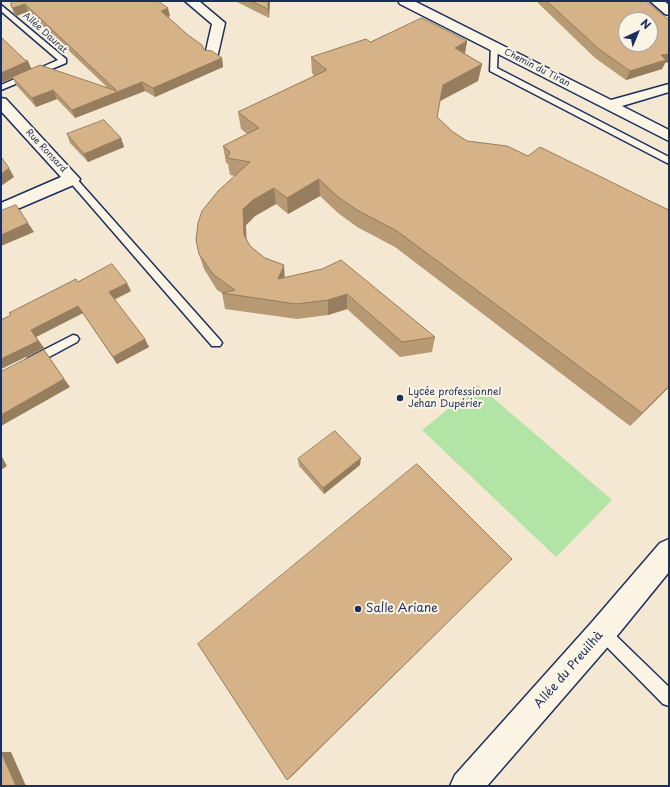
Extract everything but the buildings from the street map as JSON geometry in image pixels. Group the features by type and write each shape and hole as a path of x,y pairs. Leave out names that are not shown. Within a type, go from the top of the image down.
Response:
{"street":[{"path":"191,1 219,23 212,56"},
{"name":"Chemin du Tiran","path":"404,1 669,136"},
{"path":"656,1 669,11"},
{"path":"611,106 621,101 669,88"},
{"name":"Rue Ronsard","path":"1,102 72,179 1,210"},
{"name":"Allée du Preuilhà","path":"466,786 602,632 669,552"}],"lane":[{"name":"Allée Daurat","path":"1,7 63,62 1,88"},
{"path":"494,46 493,69 669,161"},
{"path":"72,179 216,343"},
{"path":"22,366 73,339"},
{"path":"602,632 669,698"}],"green space":[{"path":"478,385 612,500 556,557 422,430"}],"place":[{"name":"Lycée professionnel Jehan Dupérier","path":"400,398"},
{"name":"Salle Ariane","path":"358,609"}]}
